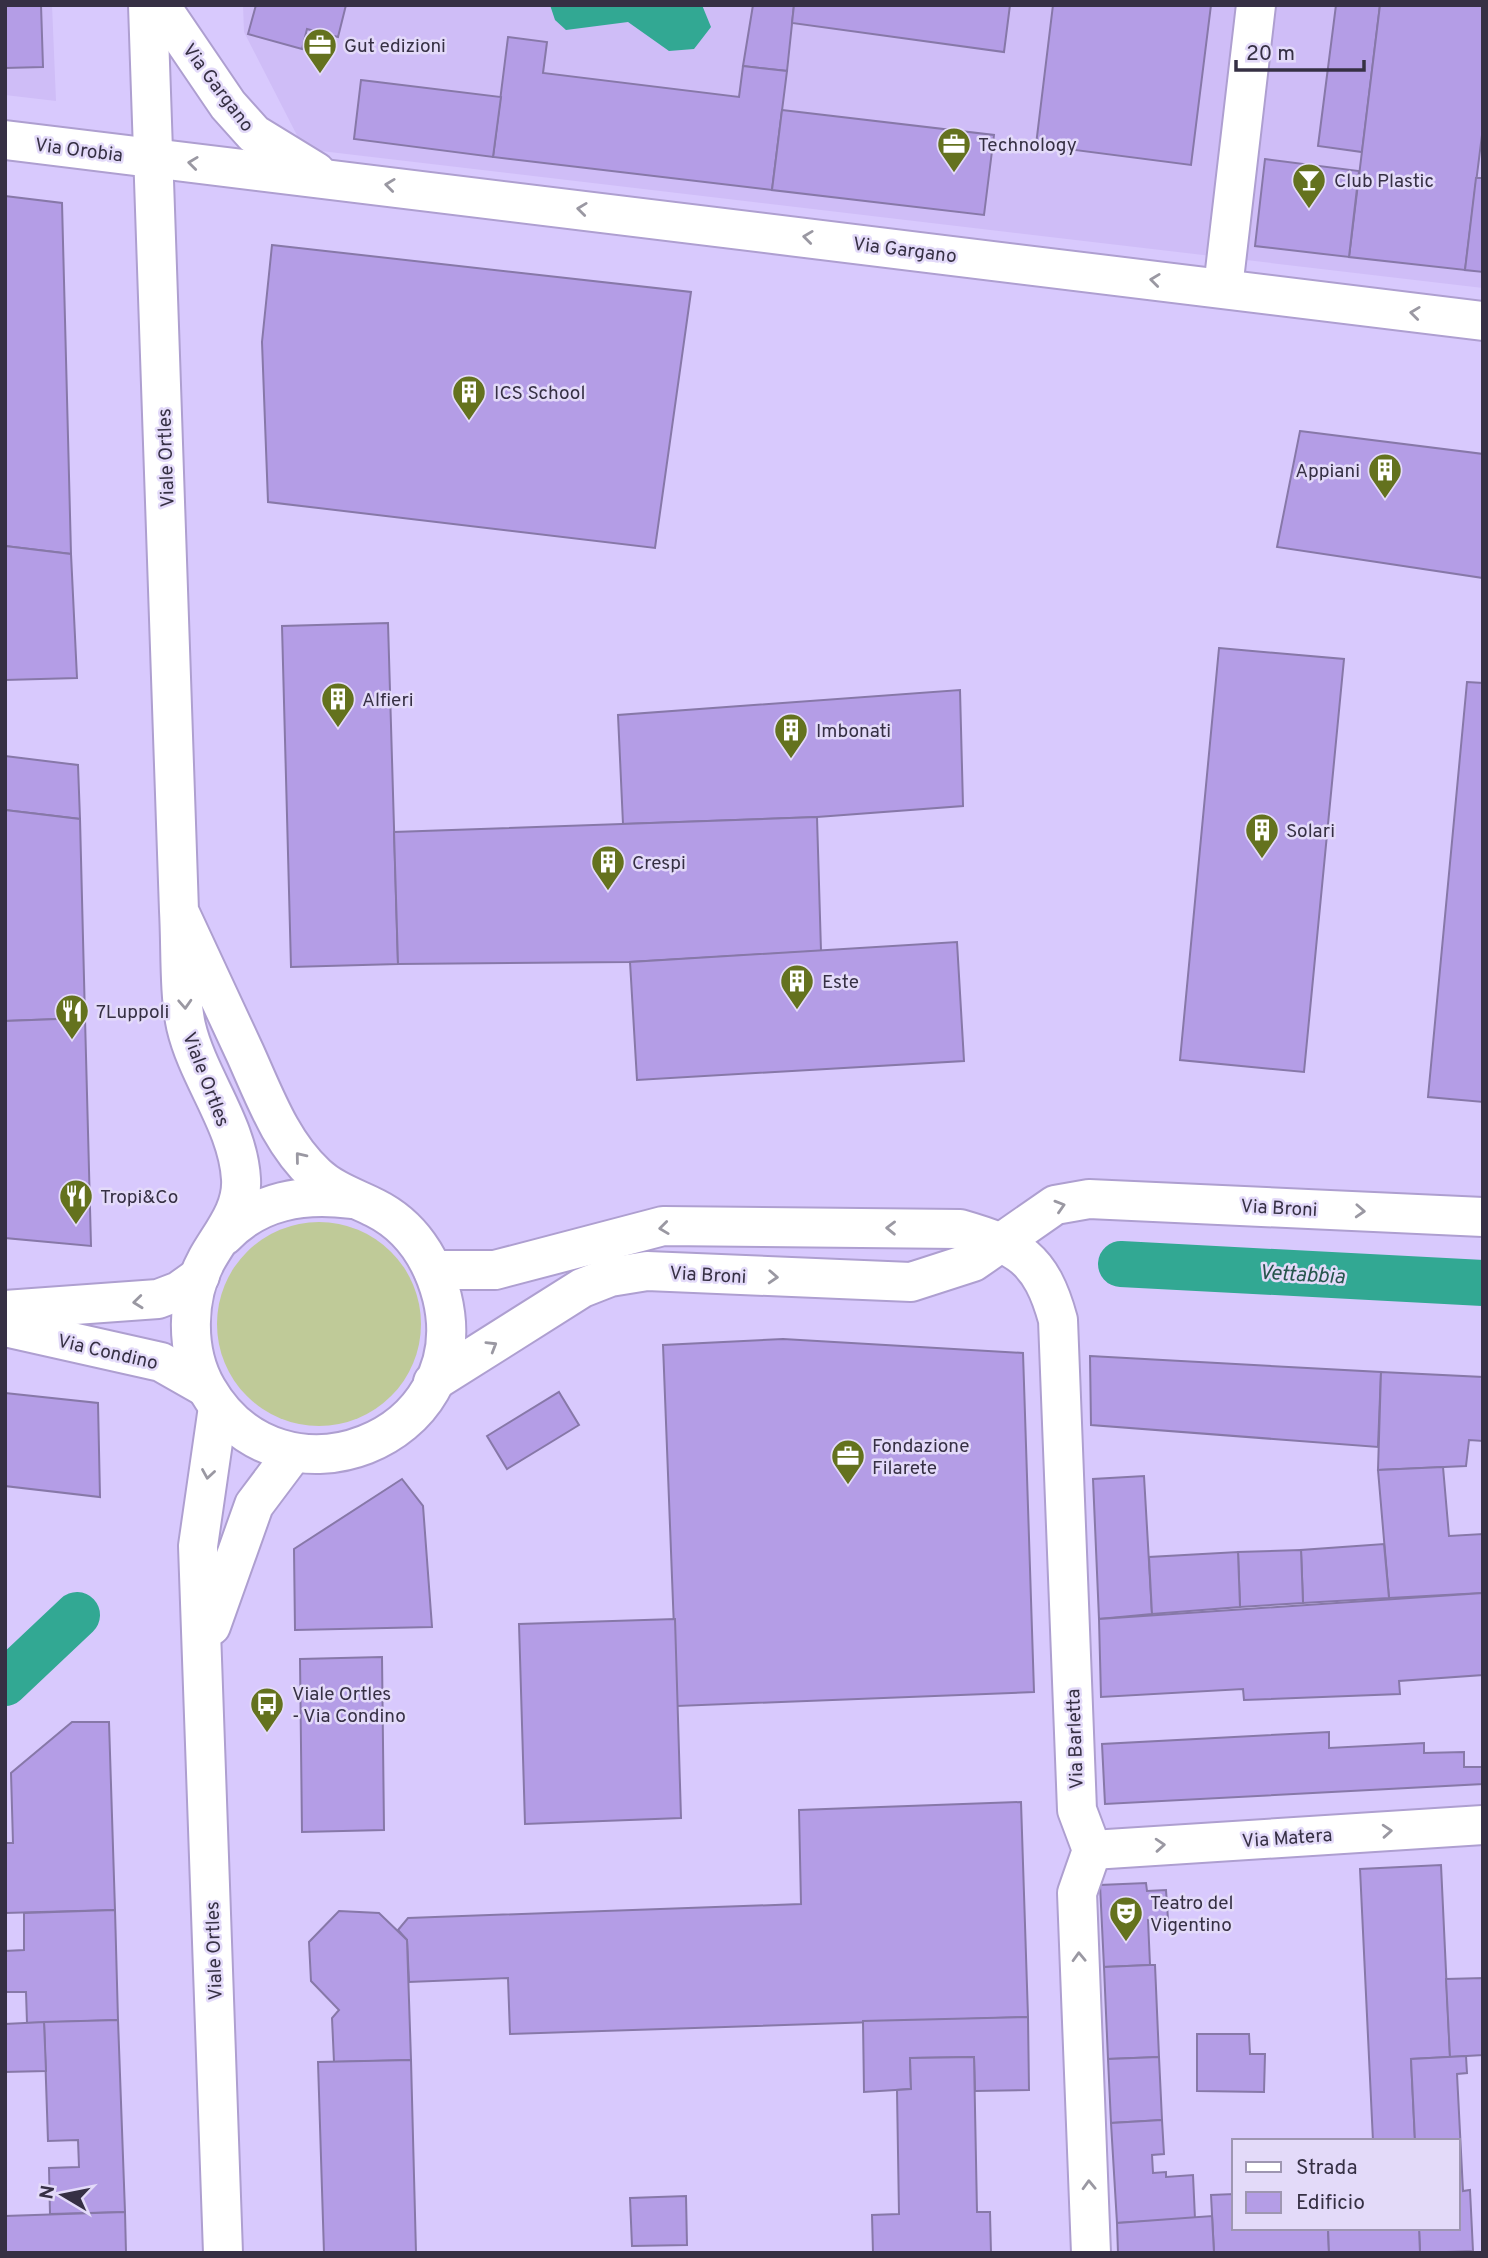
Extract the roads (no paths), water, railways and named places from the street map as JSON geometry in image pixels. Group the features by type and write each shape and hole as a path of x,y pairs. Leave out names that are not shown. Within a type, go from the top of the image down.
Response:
{"street":[{"name":"Viale Ortles","path":"148,5 179,911 186,1026 230,1138 242,1181 237,1209 200,1276 194,1296 191,1332 193,1348 212,1397 256,1439 293,1452 341,1453 372,1444 402,1423 433,1382 443,1354 445,1326 442,1297 433,1270 425,1253 392,1217 353,1199 319,1178 297,1156 268,1104 179,911"},
{"name":"Via Gargano","path":"160,5 228,105 254,134 327,178"},
{"path":"1223,288 1256,5"},
{"name":"Via Orobia","path":"5,140 154,158"},
{"name":"Via Gargano","path":"154,158 1483,321"},
{"name":"Viale Ortles","path":"220,1240 235,1224 270,1204 306,1197 353,1199"},
{"name":"Via Broni","path":"433,1382 582,1288 610,1277 647,1271 911,1282 973,1262 1055,1205 1089,1199 1483,1217"},
{"path":"433,1270 495,1270 663,1226 960,1229 1002,1241"},
{"name":"Via Barletta","path":"1002,1241 1028,1261 1043,1280 1050,1292 1058,1320 1077,1810 1092,1850"},
{"name":"Via Condino","path":"5,1310 158,1299 179,1291 200,1276"},
{"name":"Via Condino","path":"5,1327 161,1362 212,1397"},
{"name":"Viale Ortles","path":"212,1397 198,1546 204,1650 223,2253"},
{"name":"Viale Ortles","path":"204,1650 222,1590 254,1505 293,1452"},
{"name":"Via Matera","path":"1092,1850 1483,1825"},
{"path":"1091,2253 1077,1893 1092,1850"}],"waterway":[{"name":"Vettabbia","path":"1121,1264 1483,1283"},
{"name":"Vettabbia","path":"5,1683 77,1615"}],"place":[{"name":"Gut edizioni","path":"320,75"},
{"name":"Technology","path":"954,174"},
{"name":"Club Plastic","path":"1309,210"},
{"name":"ICS School","path":"469,422"},
{"name":"Appiani","path":"1385,500"},
{"name":"Alfieri","path":"338,729"},
{"name":"Imbonati","path":"791,760"},
{"name":"Solari","path":"1262,860"},
{"name":"Crespi","path":"608,892"},
{"name":"Este","path":"797,1011"},
{"name":"7Luppoli","path":"72,1041"},
{"name":"Tropi&Co","path":"76,1226"},
{"name":"Fondazione Filarete","path":"848,1486"},
{"name":"Viale Ortles - Via Condino","path":"267,1734"},
{"name":"Teatro del Vigentino","path":"1126,1943"}]}
